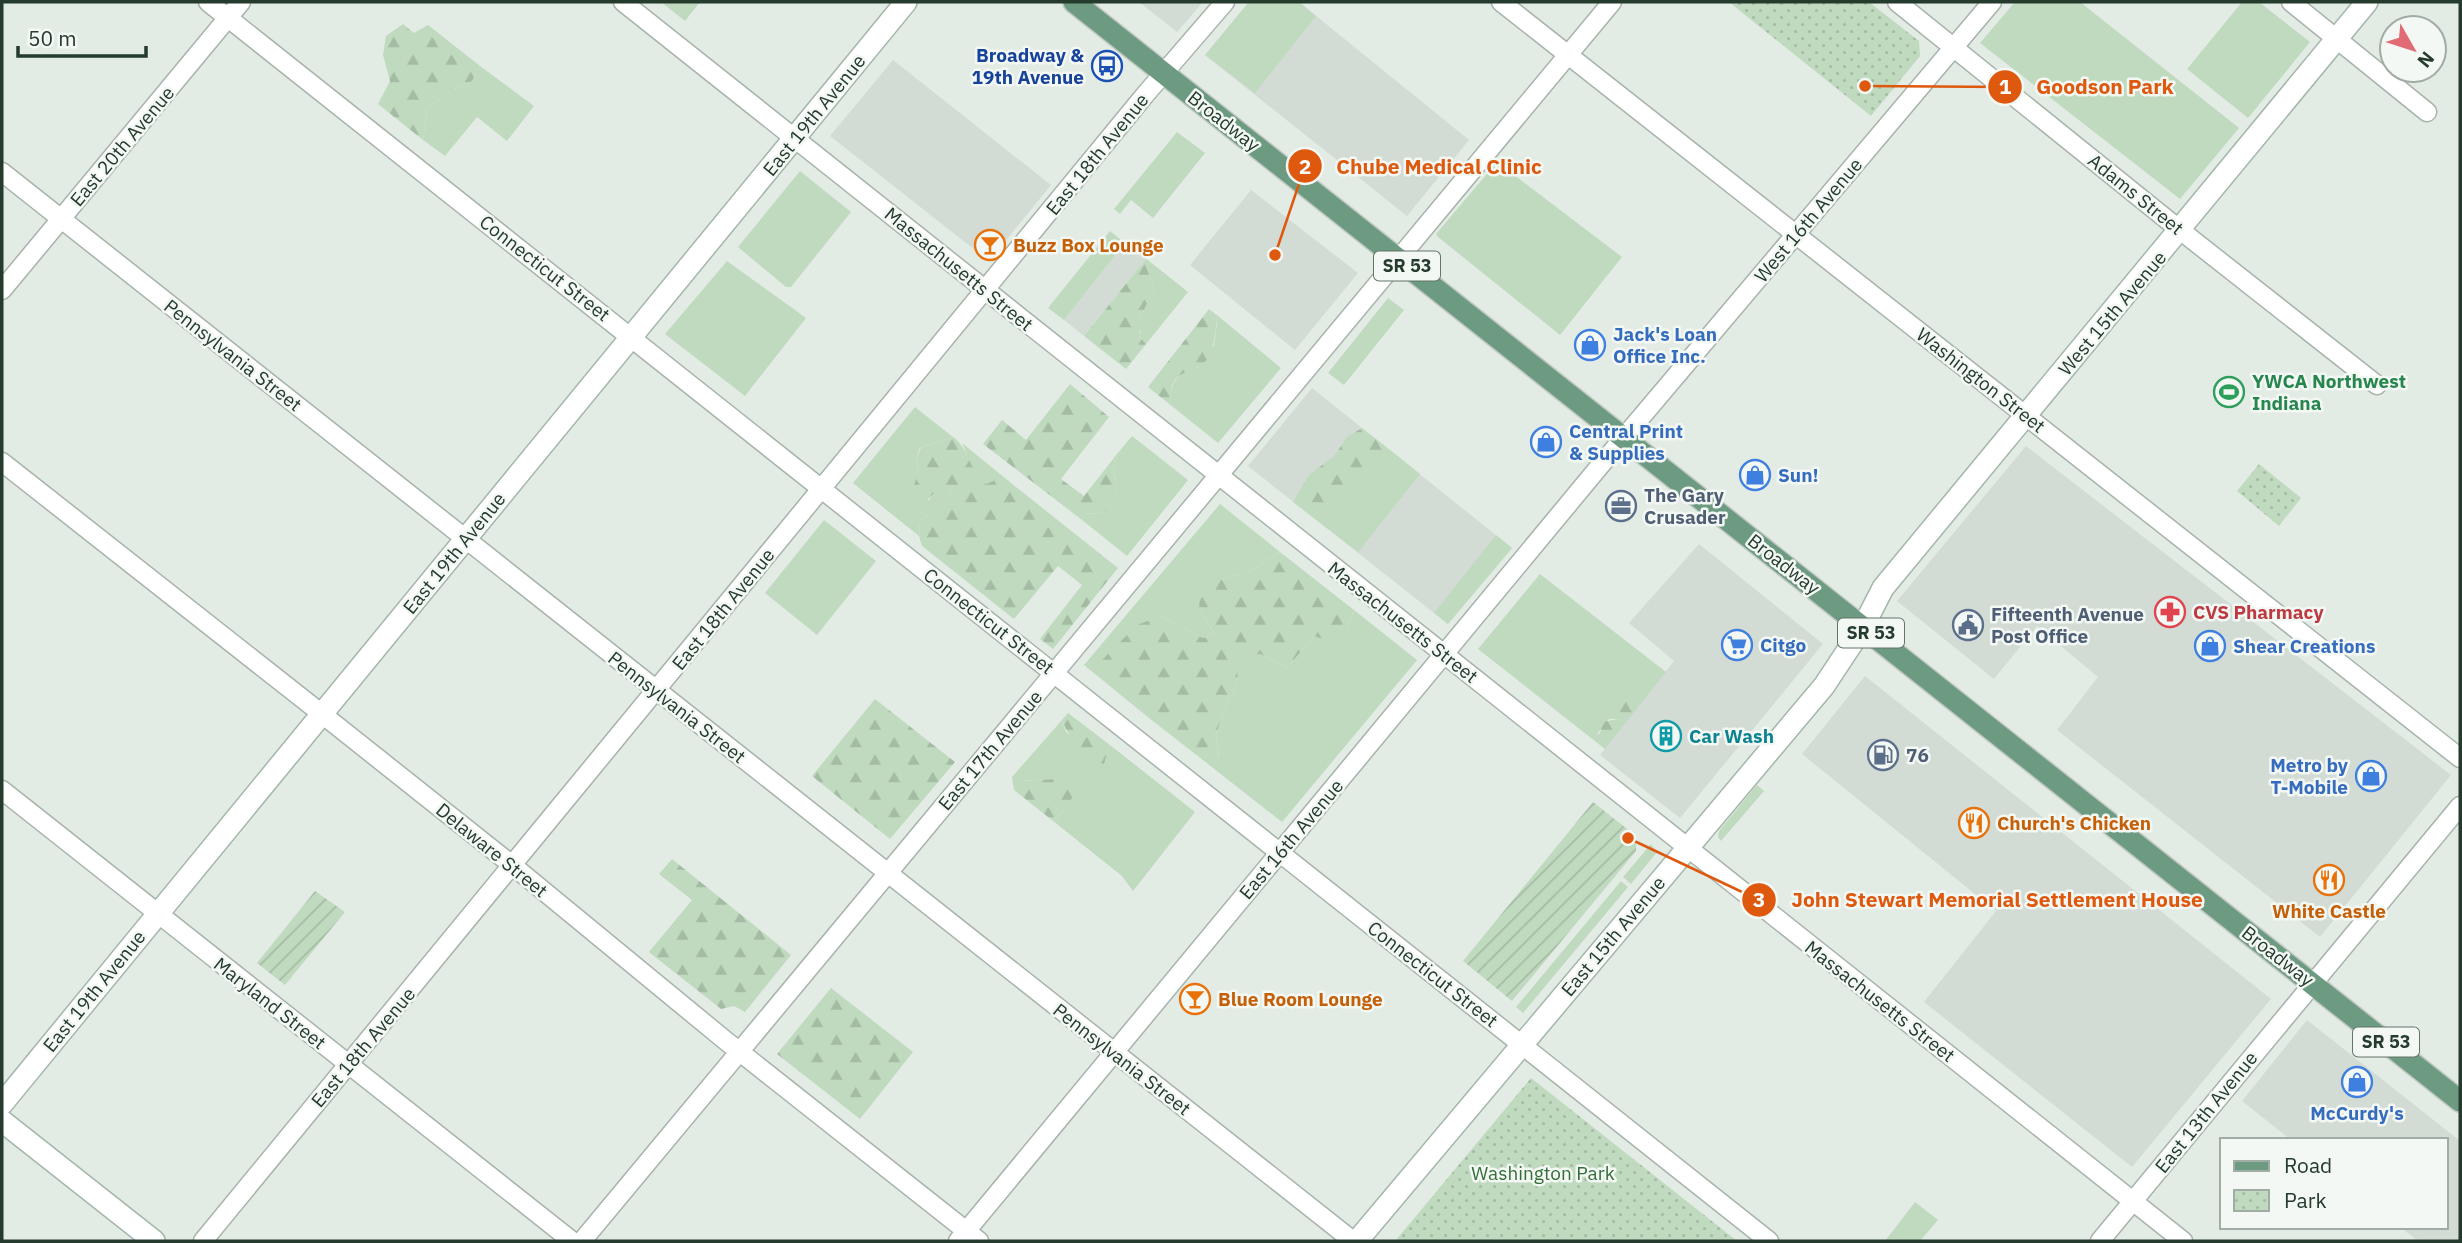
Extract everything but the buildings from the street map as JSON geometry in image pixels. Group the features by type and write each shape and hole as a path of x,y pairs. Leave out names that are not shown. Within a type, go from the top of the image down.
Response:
{"main road":[{"name":"Broadway","path":"1074,2 2460,1101"}],"street":[{"name":"Connecticut Street","path":"208,2 1769,1241"},
{"name":"East 20th Avenue","path":"2,290 241,2"},
{"name":"Massachusetts Street","path":"623,2 2183,1241"},
{"name":"East 19th Avenue","path":"2,1104 906,2"},
{"name":"East 18th Avenue","path":"203,1241 1225,2"},
{"name":"Washington Street","path":"1501,2 2460,758"},
{"name":"East 17th Avenue","path":"582,1241 1612,2"},
{"name":"Adams Street","path":"1897,2 2377,385"},
{"name":"West 16th Avenue","path":"1624,438 1992,2"},
{"path":"2291,2 2427,112"},
{"name":"West 15th Avenue","path":"1863,627 1883,588 2367,2"},
{"name":"Pennsylvania Street","path":"2,172 1355,1241"},
{"name":"East 16th Avenue","path":"967,1238 1114,1052 1624,438"},
{"name":"Delaware Street","path":"2,461 512,865 967,1238"},
{"name":"East 15th Avenue","path":"1355,1241 1828,681 1863,627"},
{"name":"Maryland Street","path":"2,790 572,1241"},
{"name":"East 13th Avenue","path":"2100,1241 2460,806"},
{"path":"2,1121 153,1241"}],"shaded area":[{"path":"1139,2 1203,2 1177,32"},
{"path":"1249,2 1299,2 1469,140 1407,216 1205,55"},
{"path":"893,60 1051,185 989,261 830,136"},
{"path":"1251,190 1358,273 1295,350 1190,265"},
{"path":"1125,243 1146,259 1084,336 1064,320"},
{"path":"1312,388 1512,548 1448,624 1248,466"},
{"path":"2026,446 2451,775 2320,937 2057,730 2098,677 2037,626 1994,679 1897,601"},
{"path":"1699,544 1823,644 1680,818 1600,755 1674,661 1629,623"},
{"path":"1865,676 2271,999 2132,1167 1924,1002 1996,911 1802,754"},
{"path":"2307,1020 2460,1141 2460,1241 2418,1241 2403,1229 2448,1229 2448,1138 2288,1138 2242,1101"}],"green space":[{"path":"661,2 700,2 685,21"},
{"path":"1249,2 1299,2 1316,16 1255,93 1205,55"},
{"path":"1729,2 1869,2 1919,41 1920,56 1871,116"},
{"path":"2015,2 2080,2 2239,128 2180,199 1980,43"},
{"path":"2242,2 2259,2 2310,42 2248,118 2187,69"},
{"path":"403,24 414,33 428,25 480,66 472,81 448,92 427,109 423,140 378,104 390,81 383,55 386,36"},
{"path":"480,66 534,106 507,141 477,117 445,156 423,140 427,109 448,92 472,81"},
{"path":"1177,132 1205,153 1153,218 1131,200 1120,214 1114,209"},
{"path":"1497,162 1622,257 1560,335 1436,234"},
{"path":"800,171 851,212 791,287 786,287 738,247"},
{"path":"1110,231 1125,243 1064,320 1048,308"},
{"path":"1146,259 1149,261 1147,269 1154,288 1139,321 1142,325 1139,336 1146,344 1126,369 1084,336"},
{"path":"727,261 806,318 745,396 665,334"},
{"path":"1149,261 1188,292 1146,344 1139,335 1139,321 1154,288 1147,269"},
{"path":"1388,298 1404,310 1344,385 1328,373"},
{"path":"1209,309 1218,316 1208,358 1203,364 1178,376 1171,388 1171,399 1168,403 1148,387"},
{"path":"1218,316 1281,368 1218,443 1168,403 1172,386 1178,377 1199,367 1214,345"},
{"path":"1070,384 1109,417 1061,479 1084,496 1117,454 1113,472 1116,493 1112,504 1105,511 1086,514 1082,520 983,444 1002,420 1026,440"},
{"path":"915,407 953,437 919,449 916,461 928,501 937,489 945,484 951,493 920,522 919,536 853,483"},
{"path":"1362,428 1394,453 1352,491 1346,507 1328,511 1315,519 1293,502 1309,475 1335,455 1347,437"},
{"path":"1132,436 1188,480 1127,556 1082,520 1086,514 1104,511 1112,504 1116,493 1113,472 1117,454"},
{"path":"953,437 963,448 976,473 987,484 995,480 1016,487 1118,568 1053,649 1040,639 1082,585 1058,566 1014,619 922,546 919,536 920,522 951,493 945,485 918,507 908,504 919,470 916,461 920,449"},
{"path":"962,443 1016,487 988,484 977,478"},
{"path":"1394,453 1420,474 1358,552 1315,519 1327,511 1346,507 1352,491"},
{"path":"2259,464 2301,498 2279,526 2237,491"},
{"path":"1220,504 1280,552 1251,571 1221,579 1199,609 1215,634 1203,638 1161,616 1100,663 1149,718 1084,665"},
{"path":"824,520 876,561 817,635 765,593"},
{"path":"1496,535 1512,548 1448,624 1434,613"},
{"path":"1280,552 1354,610 1347,630 1335,643 1314,636 1287,668 1260,654 1237,660 1238,683 1216,734 1219,759 1199,757 1149,718 1099,663 1137,625 1161,616 1203,638 1215,634 1199,609 1200,594 1221,579 1251,571"},
{"path":"1540,574 1666,672 1639,706 1630,698 1618,719 1609,719 1595,737 1591,738 1478,649"},
{"path":"1354,610 1417,660 1282,822 1199,757 1219,758 1216,734 1238,683 1236,660 1260,654 1287,668 1314,636 1347,630"},
{"path":"1630,697 1639,706 1605,749 1591,738 1600,733 1603,722 1618,719 1618,708 1622,699"},
{"path":"875,699 955,762 890,839 812,776"},
{"path":"1068,713 1110,745 1104,764 1084,752 1073,740 1062,720"},
{"path":"1062,720 1066,732 1104,764 1110,745 1195,812 1133,891 1122,876 1053,821 1068,806 1070,776 1020,781 1014,790 1012,777"},
{"path":"1070,775 1076,790 1068,806 1053,821 1014,790 1020,781"},
{"path":"1757,785 1764,791 1721,841 1718,837 1719,831"},
{"path":"1593,802 1636,836 1636,851 1512,1001 1463,961"},
{"path":"1651,844 1657,852 1631,884 1623,877"},
{"path":"672,859 791,955 745,1012 734,1006 721,1009 649,952 692,900 659,874"},
{"path":"1621,881 1628,887 1523,1013 1516,1007"},
{"path":"315,891 345,912 285,985 257,963"},
{"path":"831,988 913,1052 860,1119 777,1054"},
{"name":"Washington Park","path":"1531,1078 1737,1241 1396,1240"},
{"path":"1915,1202 1938,1220 1920,1241 1885,1241"}],"place":[{"name":"Broadway & 19th Avenue","path":"1107,66"},
{"name":"Goodson Park","path":"1865,86"},
{"name":"Buzz Box Lounge","path":"990,245"},
{"name":"Chube Medical Clinic","path":"1275,255"},
{"name":"Jack's Loan Office Inc.","path":"1590,345"},
{"name":"YWCA Northwest Indiana","path":"2229,392"},
{"name":"Central Print & Supplies","path":"1546,442"},
{"name":"Sun!","path":"1755,475"},
{"name":"The Gary Crusader","path":"1621,506"},
{"name":"CVS Pharmacy","path":"2170,612"},
{"name":"Fifteenth Avenue Post Office","path":"1968,625"},
{"name":"Citgo","path":"1737,645"},
{"name":"Shear Creations","path":"2210,646"},
{"name":"Car Wash","path":"1666,736"},
{"name":"76","path":"1883,755"},
{"name":"Metro by T-Mobile","path":"2371,776"},
{"name":"Church's Chicken","path":"1974,823"},
{"name":"John Stewart Memorial Settlement House","path":"1628,838"},
{"name":"White Castle","path":"2329,880"},
{"name":"Blue Room Lounge","path":"1195,999"},
{"name":"McCurdy's","path":"2357,1082"}]}
